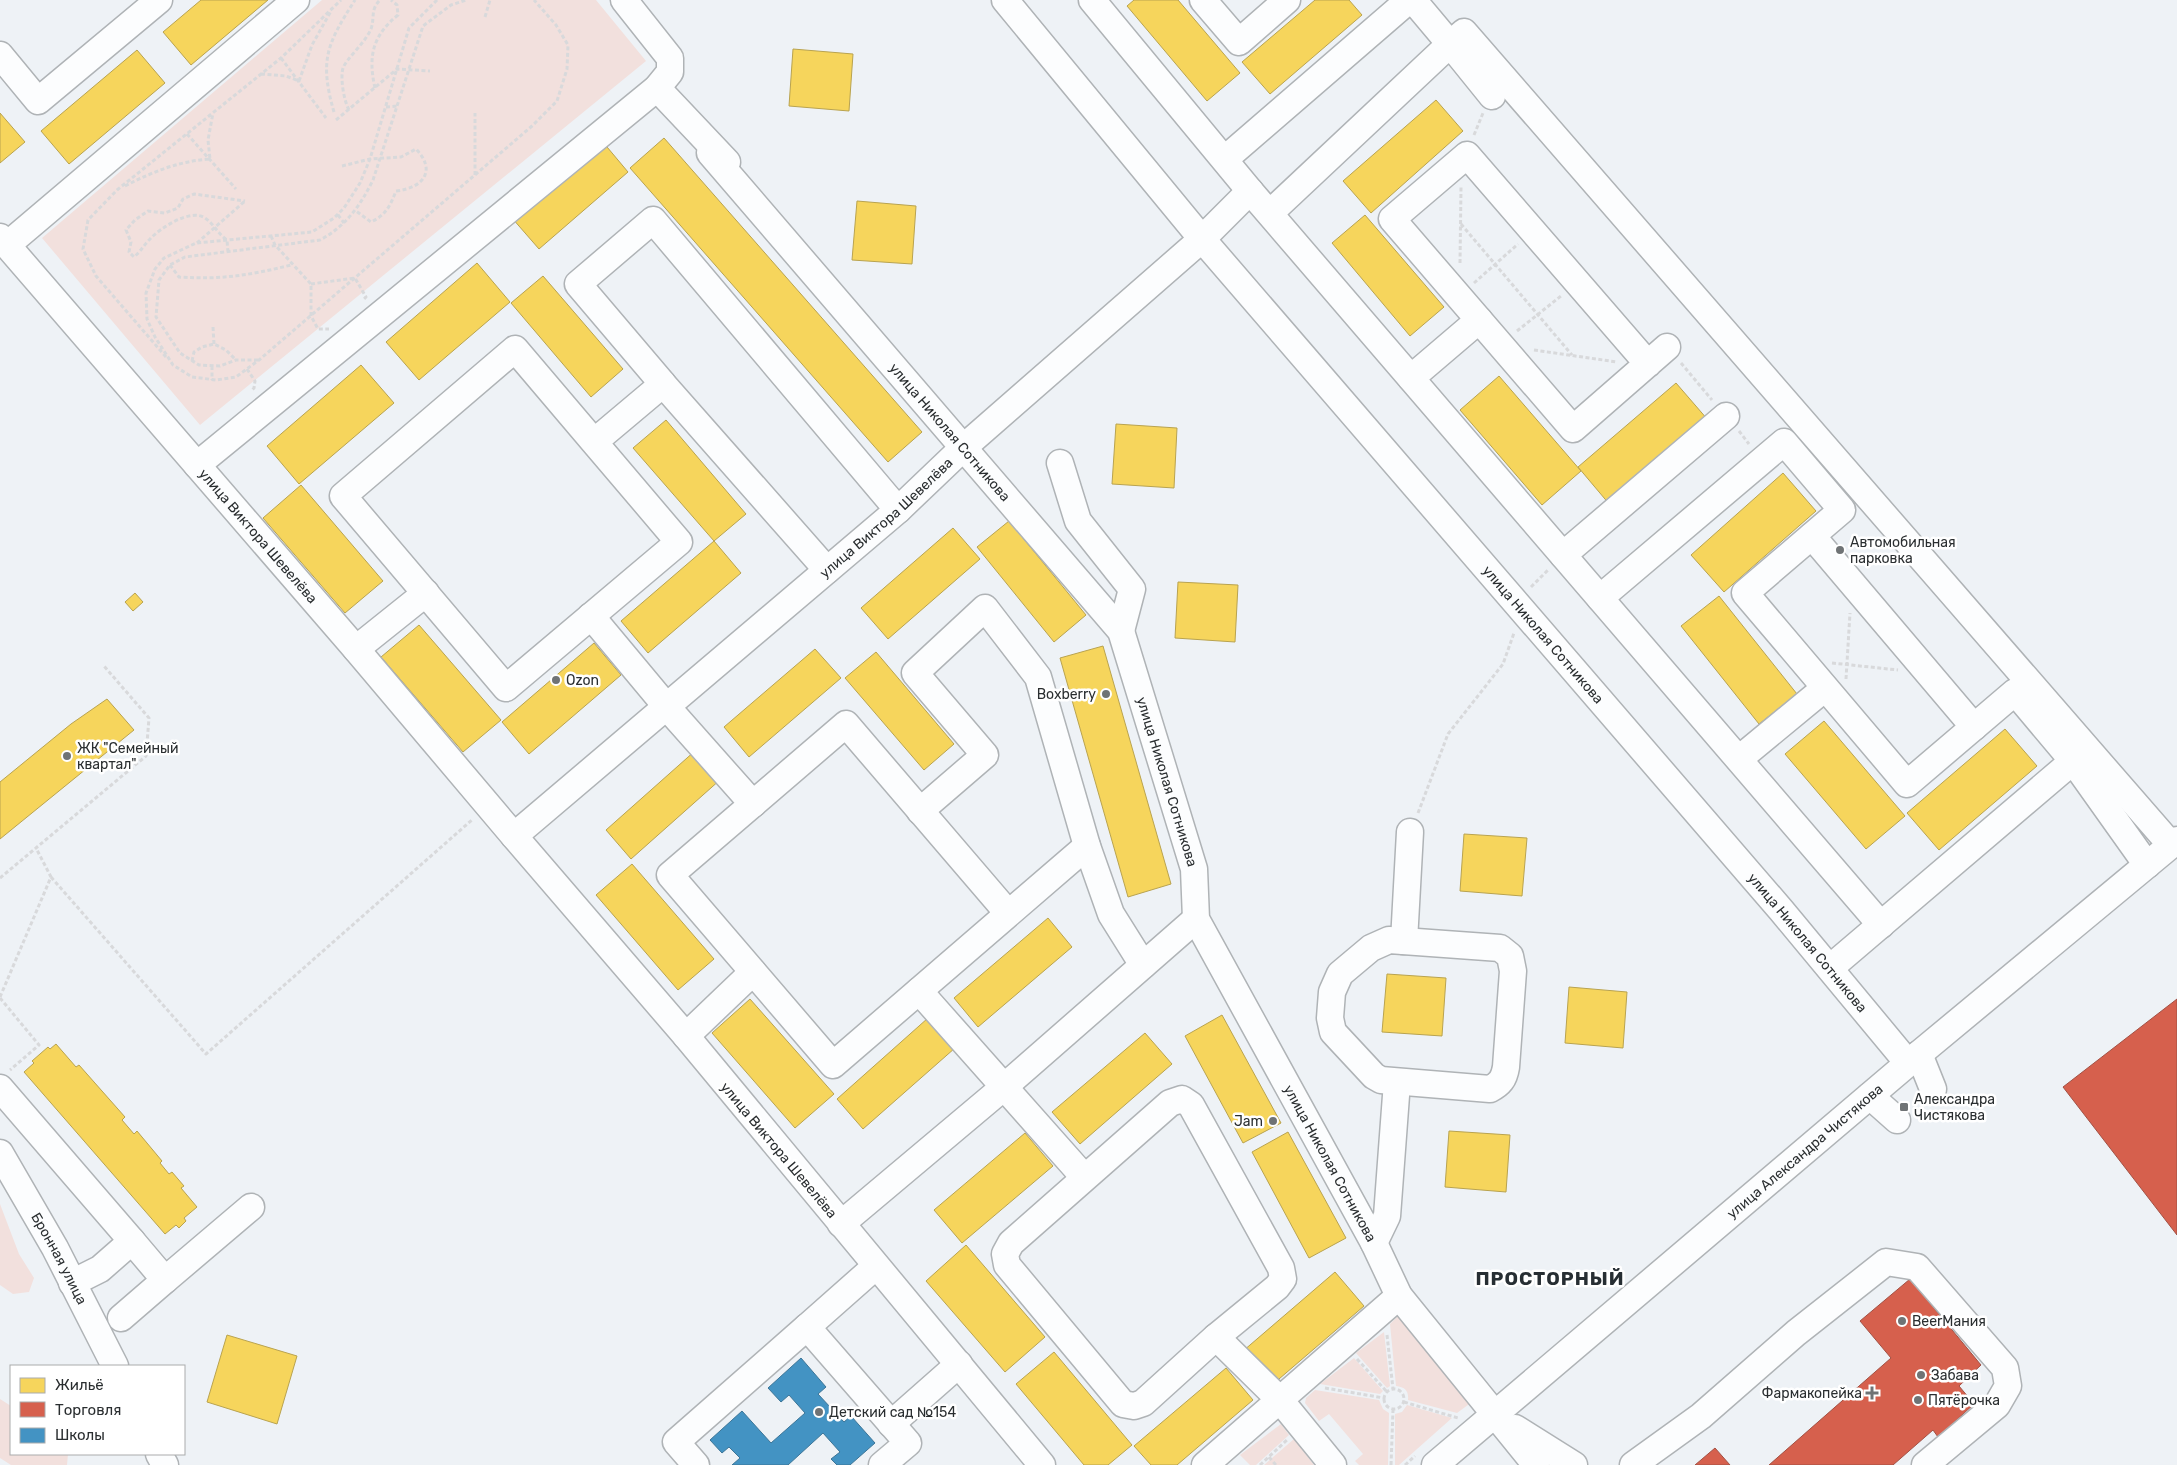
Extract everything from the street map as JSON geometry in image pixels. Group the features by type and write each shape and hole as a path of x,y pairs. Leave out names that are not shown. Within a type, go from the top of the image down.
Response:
{"street":[{"path":"0,55 38,101 159,0"},
{"path":"4,241 296,0"},
{"path":"197,465 657,88 670,72 670,58 624,0"},
{"name":"улица Николая Сотникова","path":"1005,0 1202,239 1830,968 1914,1059 1933,1089"},
{"path":"1092,0 1250,191 1881,925"},
{"path":"1203,0 1239,42 1287,0"},
{"path":"1225,160 1411,0 1492,96"},
{"path":"1270,213 1464,32 2174,842"},
{"path":"657,88 790,229 803,263"},
{"name":"улица Николая Сотникова","path":"710,153 1121,631 1194,869 1196,919 1374,1243 1392,1303 1489,1420 1536,1465"},
{"path":"1636,364 1467,155 1392,219 1573,429 1636,364 1667,347"},
{"name":"улица Виктора Шевелёва","path":"514,836 898,510 964,448 1202,239 1250,191"},
{"path":"827,570 663,384 578,284 653,220 898,510"},
{"name":"улица Виктора Шевелёва","path":"4,241 356,649 686,1036 840,1224 1042,1465"},
{"path":"1411,378 1479,320"},
{"path":"515,349 679,542 506,688 426,593 343,496 515,349"},
{"path":"594,442 663,384"},
{"path":"1563,555 1726,416"},
{"path":"1600,598 1784,442 1842,510 1745,593 1906,784 2015,692 2073,762 2147,865"},
{"path":"1060,463 1078,520 1132,589 1121,631"},
{"path":"1812,536 1974,727"},
{"path":"356,649 426,593"},
{"path":"920,811 985,755 915,673 984,608 1038,677 1087,846 1111,914 1143,965"},
{"path":"592,616 666,706 753,804"},
{"path":"1739,759 1825,688"},
{"path":"1008,914 846,724 670,875 833,1065 1087,846"},
{"path":"1830,968 2073,762"},
{"path":"1404,941 1410,832"},
{"name":"улица Александра Чистякова","path":"1435,1465 1870,1096 2174,842"},
{"path":"840,1224 1004,1087 1196,919"},
{"path":"1389,940 1500,948 1510,956 1513,971 1506,1067 1501,1082 1490,1089 1397,1082 1380,1080 1374,1076 1333,1032 1330,1018 1332,992 1340,974 1377,944 1389,940"},
{"path":"686,1036 753,972"},
{"path":"918,991 1084,1177"},
{"path":"3,1081 165,1280"},
{"path":"1374,1243 1386,1216 1397,1082"},
{"path":"1870,1096 1897,1120"},
{"path":"1182,1099 1191,1105 1281,1268 1283,1279 1277,1287 1216,1337 1143,1403 1134,1406 1123,1404 1007,1265 1005,1254 1011,1243 1084,1177 1170,1103 1182,1099"},
{"name":"Бронная улица","path":"0,1153 72,1283 114,1365"},
{"path":"121,1318 250,1207"},
{"path":"72,1283 100,1269 132,1240"},
{"path":"1633,1465 1701,1416 1796,1333 1886,1262 1918,1267 2005,1368 2008,1386 1997,1405 1925,1465"},
{"path":"696,1465 676,1442 876,1266"},
{"path":"1204,1465 1392,1303"},
{"path":"806,1327 908,1443 882,1465"},
{"path":"1216,1337 1289,1392 1303,1428 1333,1465"},
{"path":"891,1424 959,1364"},
{"path":"1489,1420 1574,1465"}],"path":[{"path":"341,0 281,58 117,190 88,220 83,249 96,276 134,323 173,365 192,377 212,380 236,377 259,360 532,126 557,101 567,69 568,45 556,25 534,0"},
{"path":"334,112 327,87 326,56 338,27 355,0"},
{"path":"349,110 344,101 344,67 363,44 371,28 374,6 380,0"},
{"path":"375,88 371,68 374,47 385,26 398,16 397,6 391,0"},
{"path":"196,243 312,232 338,215 360,183 370,159 409,28 437,0"},
{"path":"259,360 236,360 220,366 199,366 180,353 156,317 158,280 170,265 185,257 320,240 335,232 356,211 373,180 423,26 451,5 466,0"},
{"path":"485,17 490,0"},
{"path":"299,81 312,45 332,8"},
{"path":"281,58 326,118"},
{"path":"336,120 397,70 409,68 430,71"},
{"path":"261,74 286,76 299,81"},
{"path":"1467,155 1476,129 1492,96"},
{"path":"386,107 397,106"},
{"path":"210,159 208,140 213,113"},
{"path":"474,176 475,113"},
{"path":"187,134 236,189"},
{"path":"342,166 370,159 401,157 416,149 425,158 428,170 423,180 406,190 396,192 389,208 381,217 372,222 356,211"},
{"path":"117,190 174,165 193,160 210,159"},
{"path":"1459,296 1461,184"},
{"path":"173,365 155,337 147,319 146,293 154,269 164,258 196,243 214,228 246,200 194,194 184,199 178,208 165,213 148,211 135,220 126,230 131,242 129,252 134,257 161,229 193,215 204,217 214,228 217,232 227,240 228,252"},
{"path":"338,215 344,223"},
{"path":"1460,223 1572,356"},
{"path":"271,236 275,246 311,284 311,316 318,329 332,328"},
{"path":"1459,296 1520,242"},
{"path":"170,265 179,277 205,279 247,276 292,265"},
{"path":"311,284 355,278"},
{"path":"355,278 366,297 359,303"},
{"path":"1500,345 1564,293"},
{"path":"213,328 214,344"},
{"path":"192,360 194,352 202,347 214,344 226,350 236,360"},
{"path":"1500,345 1636,364"},
{"path":"1667,347 1763,460"},
{"path":"212,366 212,380"},
{"path":"1410,832 1448,734 1503,664 1531,587 1563,555"},
{"path":"1844,710 1852,583"},
{"path":"1802,660 1928,673"},
{"path":"0,878 146,756 149,718 104,666"},
{"path":"36,848 51,877 206,1054 488,805"},
{"path":"3,1081 39,1045 0,998 51,877"},
{"path":"1392,1303 1393,1389"},
{"path":"1344,1344 1387,1392"},
{"path":"1393,1389 1403,1394 1404,1402 1399,1408 1393,1410 1386,1406 1384,1398 1387,1392 1393,1389"},
{"path":"1289,1392 1384,1398"},
{"path":"1404,1402 1489,1420"},
{"path":"1391,1465 1393,1410"},
{"path":"1260,1465 1303,1428"},
{"path":"1269,1457 1276,1465"}],"shaded area":[{"path":"322,0 596,0 646,61 200,425 42,238"},
{"path":"0,1204 19,1254 34,1278 29,1292 13,1294 0,1285"},
{"path":"1406,1308 1437,1353 1438,1365 1472,1402 1457,1413 1408,1400 1406,1390 1396,1386 1390,1324"},
{"path":"1384,1332 1390,1386 1387,1388 1356,1353"},
{"path":"1354,1358 1383,1391 1380,1394 1320,1384"},
{"path":"1315,1390 1379,1400 1383,1409 1389,1413 1388,1465 1359,1465 1355,1461 1363,1454 1329,1414 1319,1421 1305,1403 1306,1398"},
{"path":"0,1399 10,1405 10,1455 68,1455 67,1465 11,1465 0,1458"},
{"path":"1407,1405 1452,1418 1399,1465 1395,1465 1395,1414 1402,1412"},
{"path":"1281,1424 1289,1435 1256,1465 1250,1465 1240,1455"},
{"path":"1294,1439 1314,1465 1264,1465"}],"building: Жильё":[{"path":"201,0 268,0 191,65 163,32"},
{"path":"1134,0 1178,0 1240,73 1207,101 1127,6"},
{"path":"1315,0 1349,0 1362,15 1270,94 1242,62"},
{"path":"793,49 853,54 849,111 789,106"},
{"path":"137,50 165,83 69,164 41,131"},
{"path":"1436,100 1463,131 1371,213 1343,181"},
{"path":"0,113 25,142 0,163"},
{"path":"664,138 922,432 888,462 630,168"},
{"path":"602,141 628,172 539,249 512,218"},
{"path":"857,201 916,206 912,264 852,260"},
{"path":"1365,215 1444,307 1410,336 1332,243"},
{"path":"477,263 510,302 419,380 386,342"},
{"path":"543,276 623,369 591,397 511,303"},
{"path":"361,365 394,403 299,484 267,446"},
{"path":"1499,376 1581,471 1542,505 1460,410"},
{"path":"1676,383 1708,420 1610,505 1578,467"},
{"path":"666,420 746,514 714,541 633,448"},
{"path":"1116,424 1177,428 1174,488 1112,484"},
{"path":"1783,473 1816,511 1724,592 1691,555"},
{"path":"301,485 383,581 345,613 263,518"},
{"path":"1009,521 1086,615 1054,642 977,547"},
{"path":"953,528 980,559 888,639 861,608"},
{"path":"714,541 741,573 648,653 621,621"},
{"path":"1178,582 1238,585 1235,642 1175,638"},
{"path":"135,593 143,602 133,611 125,602"},
{"path":"1719,596 1797,694 1759,724 1681,626"},
{"path":"419,625 501,720 463,752 381,657"},
{"path":"594,643 621,675 529,754 502,722"},
{"path":"1103,646 1171,884 1128,897 1060,658"},
{"path":"815,649 841,678 749,757 724,727"},
{"path":"876,652 954,744 924,770 845,678"},
{"name":"ЖК \"Семейный квартал\"","path":"107,699 134,730 0,839 0,782 71,724"},
{"path":"1824,721 1905,816 1866,849 1785,754"},
{"path":"2005,729 2037,766 1939,850 1907,813"},
{"path":"696,750 721,779 631,859 606,830"},
{"path":"1464,834 1527,838 1522,896 1460,891"},
{"path":"632,864 714,959 678,990 596,895"},
{"path":"1048,918 1072,947 978,1027 954,998"},
{"path":"1387,974 1446,978 1442,1036 1382,1032"},
{"path":"1569,987 1627,992 1623,1048 1565,1043"},
{"path":"750,999 834,1094 795,1128 712,1033"},
{"path":"1222,1015 1281,1123 1243,1143 1185,1036"},
{"path":"928,1018 955,1048 863,1129 837,1099"},
{"path":"1145,1033 1172,1064 1080,1144 1052,1112"},
{"path":"56,1044 76,1067 79,1065 125,1117 122,1120 134,1134 137,1131 162,1161 160,1163 169,1174 172,1172 184,1186 181,1188 197,1207 184,1218 186,1221 179,1228 176,1225 165,1234 24,1072 34,1063 32,1061 48,1047 50,1049"},
{"path":"1449,1131 1510,1135 1506,1192 1445,1187"},
{"path":"1288,1132 1346,1238 1309,1258 1252,1152"},
{"path":"1025,1133 1053,1166 962,1243 934,1210"},
{"path":"966,1245 1045,1337 1005,1372 926,1281"},
{"path":"1335,1272 1364,1306 1272,1385 1243,1351"},
{"path":"227,1335 297,1356 277,1424 207,1402"},
{"path":"1054,1352 1132,1445 1108,1465 1084,1465 1016,1384"},
{"path":"1226,1368 1253,1400 1177,1465 1151,1465 1134,1446"}],"building: Торговля":[{"path":"2177,999 2177,1235 2063,1087"},
{"name":"Забава","path":"1910,1279 1981,1365 1959,1386 1974,1404 1938,1437 1933,1430 1893,1465 1769,1465 1891,1358 1860,1321"},
{"path":"1715,1448 1730,1465 1695,1465"}],"building: Школы":[{"name":"Детский сад №154","path":"801,1358 826,1387 818,1394 844,1422 851,1416 875,1443 850,1465 837,1465 831,1459 840,1452 823,1433 788,1465 732,1465 740,1458 729,1447 722,1453 710,1440 742,1411 771,1443 805,1413 789,1395 781,1402 768,1388"}],"place":[{"name":"Автомобильная парковка","path":"1840,550"},
{"name":"Ozon","path":"556,680"},
{"name":"Boxberry","path":"1106,694"},
{"name":"ЖК \"Семейный квартал\"","path":"67,756"},
{"name":"Александра Чистякова","path":"1904,1107"},
{"name":"Jam","path":"1273,1121"},
{"name":"BeerМания","path":"1902,1321"},
{"name":"Забава","path":"1921,1375"},
{"name":"Фармакопейка","path":"1872,1393"},
{"name":"Пятёрочка","path":"1918,1400"},
{"name":"Детский сад №154","path":"819,1412"}],"district":[{"name":"ПРОСТОРНЫЙ","path":"1550,1278"}]}
